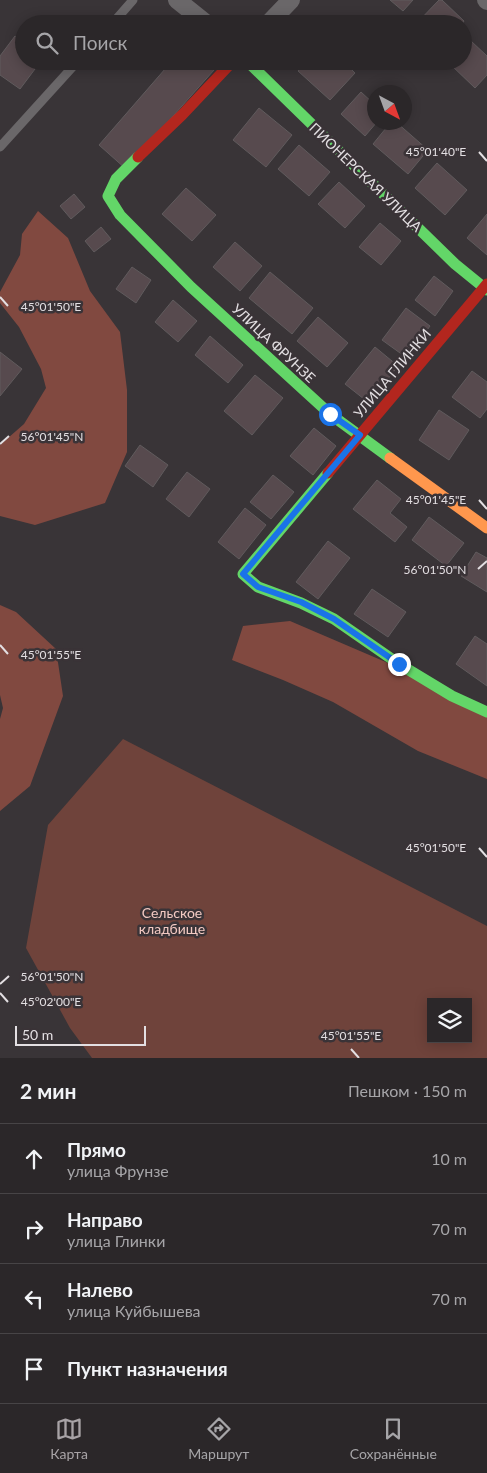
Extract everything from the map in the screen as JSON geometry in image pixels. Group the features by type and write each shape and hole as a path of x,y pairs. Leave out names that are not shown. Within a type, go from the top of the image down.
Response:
{"street":[{"path":"177,0 196,15"},
{"path":"277,15 291,0"},
{"name":"УЛИЦА ФРУНЗЕ","path":"224,70 116,179 108,196 120,215 191,287 330,414 487,528"},
{"name":"ПИОНЕРСКАЯ УЛИЦА","path":"256,70 455,264 486,288"},
{"name":"УЛИЦА ГЛИНКИ","path":"486,288 243,574 258,587 301,602 334,619 399,664 452,696 487,712"}],"lane":[{"path":"120,15 133,0"},
{"path":"0,147 70,70"}],"green space":[{"name":"Сельское кладбище","path":"123,739 487,926 487,1058 92,1058 70,1028 26,948 48,825"}],"shaded area":[{"path":"38,211 68,238 90,291 120,332 127,390 127,452 105,503 35,525 0,516 0,445 24,424 46,388 41,369 19,327 0,303 0,292 20,255 22,234"},
{"path":"0,605 16,612 56,649 63,696 30,786 0,811 0,719 3,708 0,695"},
{"path":"290,621 416,675 487,708 487,779 418,751 333,702 232,660 243,626"}],"building":[{"path":"390,0 413,0 403,11"},
{"path":"439,0 442,0 458,15 425,15"},
{"path":"15,36 15,70 34,70 20,89 0,75 0,56"},
{"path":"472,42 487,56 487,75 475,88 456,70 472,70"},
{"path":"164,70 214,70 126,169 99,145"},
{"path":"352,70 355,73 330,100 298,71"},
{"path":"361,92 367,98 367,130 370,130 365,136 341,114"},
{"path":"259,108 292,135 266,167 233,140"},
{"path":"384,130 405,130 428,150 408,174 373,144"},
{"path":"299,145 330,172 309,196 278,169"},
{"path":"437,163 467,190 445,215 415,188"},
{"path":"339,182 365,206 345,228 318,204"},
{"path":"186,188 216,215 192,241 162,214"},
{"path":"74,194 85,207 71,219 60,206"},
{"path":"487,214 487,255 467,238"},
{"path":"380,223 401,241 381,265 359,247"},
{"path":"101,227 111,239 94,252 85,241"},
{"path":"235,242 262,266 240,291 213,267"},
{"path":"132,267 151,280 136,303 116,289"},
{"path":"270,272 313,308 292,334 249,298"},
{"path":"434,276 453,291 435,316 415,300"},
{"path":"173,300 197,321 178,342 155,322"},
{"path":"406,308 430,326 407,358 382,340"},
{"path":"318,317 348,343 327,367 297,341"},
{"path":"210,336 243,365 228,383 195,355"},
{"path":"375,347 398,366 369,403 345,384"},
{"path":"0,352 22,369 0,396"},
{"path":"472,371 487,382 487,409 480,418 452,397"},
{"path":"255,375 283,398 252,435 224,411"},
{"path":"439,410 469,430 449,460 419,440"},
{"path":"314,428 336,446 313,475 290,456"},
{"path":"140,445 168,465 153,487 125,466"},
{"path":"187,472 210,489 189,517 166,499"},
{"path":"273,475 294,492 271,519 250,502"},
{"path":"377,480 401,499 390,513 407,527 395,542 353,509"},
{"path":"245,508 266,525 239,559 218,542"},
{"path":"429,517 464,543 446,566 412,540"},
{"path":"328,541 350,558 318,599 296,582"},
{"path":"476,552 487,558 487,592 461,576"},
{"path":"372,589 406,612 388,637 354,614"},
{"path":"475,636 487,644 487,686 456,664"}],"traffic: fast":[{"path":"256,70 455,264 487,290"},
{"path":"138,157 116,179 108,196 120,215 191,287 330,414 390,458"},
{"path":"328,473 243,574 258,587 301,603 334,619 399,664 452,696 487,712"}],"traffic: slow":[{"path":"390,458 487,528"}],"traffic: jam":[{"path":"138,157 182,115 224,70"},
{"path":"328,473 487,284"}],"route":[{"path":"330,414 360,435 243,574 258,587 301,602 334,619 399,664"}]}
